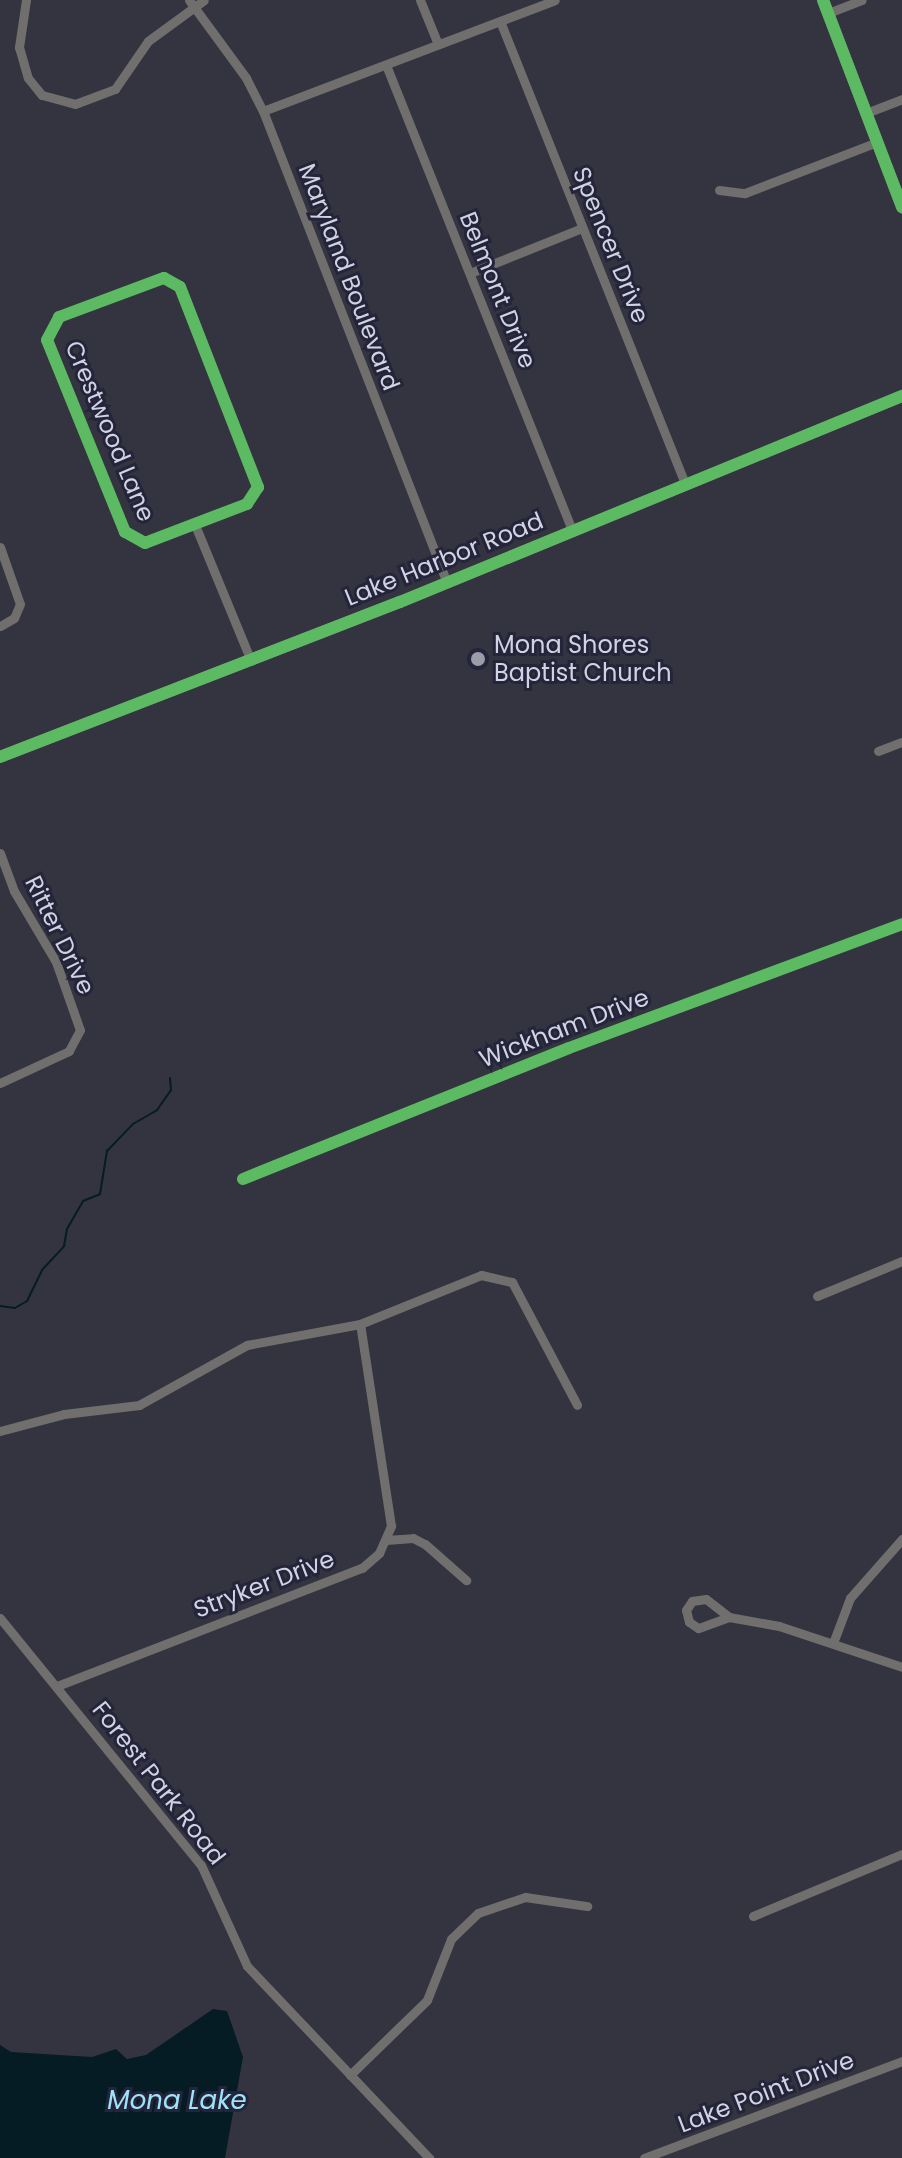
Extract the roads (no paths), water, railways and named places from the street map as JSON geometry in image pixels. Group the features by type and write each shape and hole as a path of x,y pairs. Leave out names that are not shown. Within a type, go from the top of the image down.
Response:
{"street":[{"path":"26,0 19,47 23,65 42,95 63,102 88,103 115,89 148,41 190,3 204,0"},
{"path":"420,0 438,44"},
{"path":"263,111 555,0"},
{"path":"823,0 902,207"},
{"path":"828,13 862,0"},
{"name":"Maryland Boulevard","path":"190,3 246,78 263,111 447,583"},
{"name":"Spencer Drive","path":"500,21 685,484"},
{"name":"Belmont Drive","path":"386,65 572,530"},
{"path":"866,113 902,99"},
{"path":"719,190 745,193 877,142"},
{"path":"470,273 582,228"},
{"name":"Crestwood Lane","path":"158,278 180,287 258,481 247,504 195,525 145,543 125,532 47,340 59,317 158,278"},
{"name":"Lake Harbor Road","path":"0,757 447,583 902,396"},
{"name":"Crestwood Lane","path":"195,525 251,661"},
{"path":"0,547 20,604 17,615 0,626"},
{"path":"878,751 902,742"},
{"name":"Ritter Drive","path":"0,853 14,891 56,962 80,1030 69,1051 0,1083"},
{"name":"Wickham Drive","path":"243,1179 569,1048 902,924"},
{"path":"817,1296 902,1261"},
{"path":"0,1431 64,1414 139,1405 247,1345 360,1324 481,1275 501,1276 523,1301 577,1405"},
{"path":"360,1324 391,1526 386,1540 413,1538 425,1544 466,1580"},
{"path":"833,1643 850,1598 902,1539"},
{"name":"Stryker Drive","path":"57,1686 362,1568 386,1540"},
{"path":"729,1617 833,1643 902,1667"},
{"name":"Forest Park Road","path":"0,1618 201,1865 247,1966 429,2158"},
{"path":"753,1916 902,1854"},
{"path":"350,2075 427,2000 451,1939 478,1913 525,1897 587,1906"},
{"name":"Lake Point Drive","path":"644,2158 902,2061"}],"water":[{"name":"Mona Lake","path":"213,2009 227,2011 243,2057 225,2158 0,2158 0,2045 11,2052 92,2057 116,2049 127,2059 146,2055"}],"waterway":[{"path":"0,1306 15,1308 27,1301 42,1270 64,1246 67,1229 83,1201 100,1194 107,1151 133,1124 157,1110 171,1090 170,1078"}],"place":[{"name":"Mona Shores Baptist Church","path":"478,659"}]}
